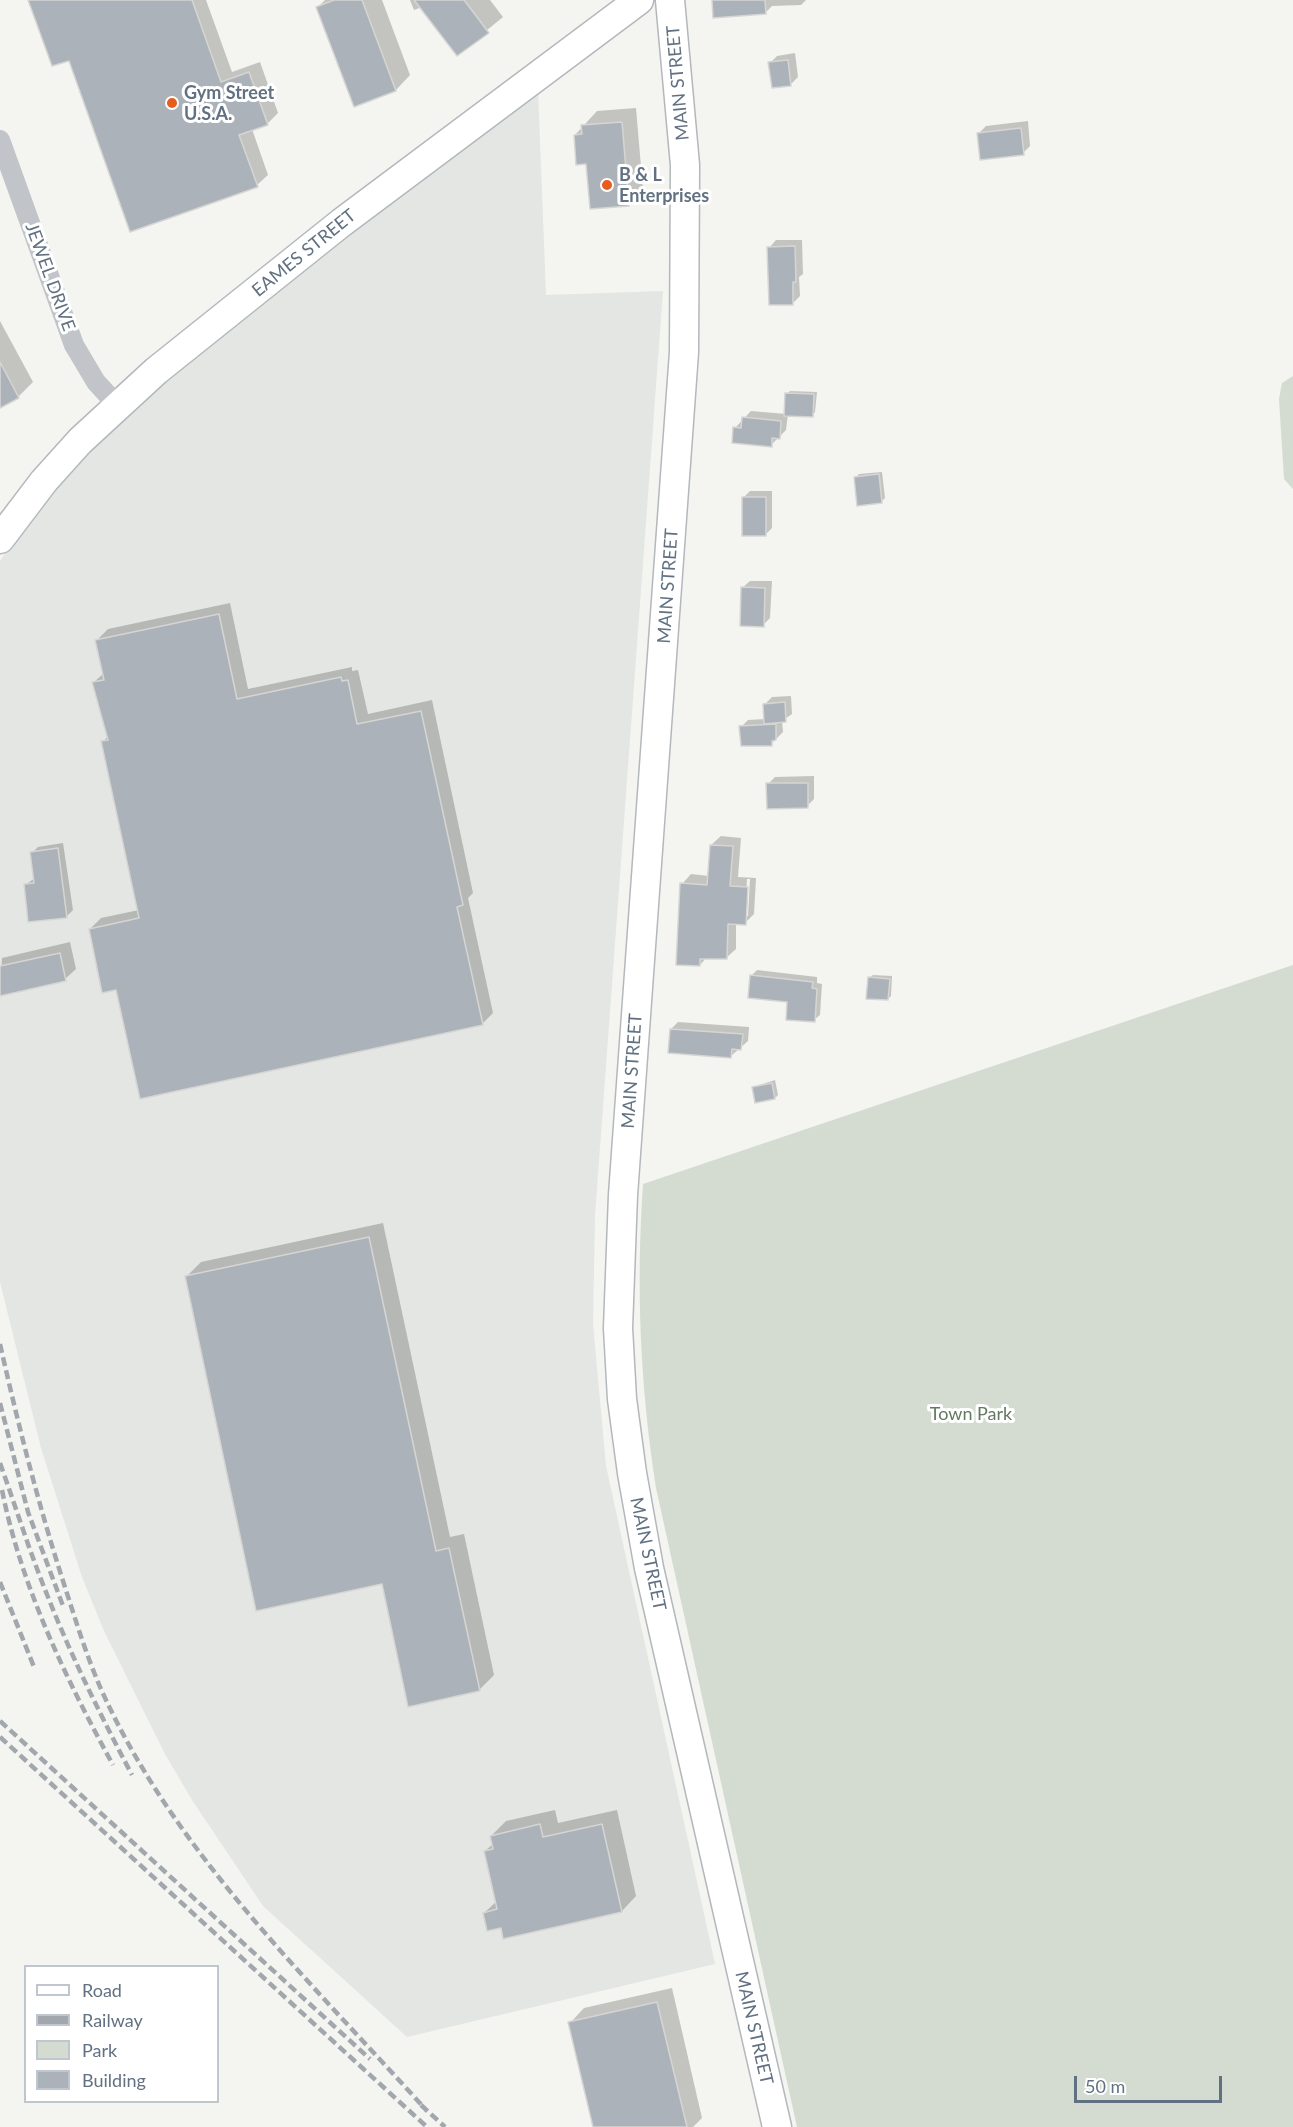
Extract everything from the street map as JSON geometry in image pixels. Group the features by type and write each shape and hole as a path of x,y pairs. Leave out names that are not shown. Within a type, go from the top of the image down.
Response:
{"main road":[{"name":"EAMES STREET","path":"0,539 44,482 117,405 341,223 639,0"},
{"name":"MAIN STREET","path":"670,0 685,165 684,352 623,1195 618,1328 625,1422 647,1557 777,2127"}],"street":[{"name":"JEWEL DRIVE","path":"0,140 74,345 96,381 117,405"}],"shaded area":[{"path":"538,90 546,295 663,291 595,1215 593,1324 606,1466 715,1964 407,2037 263,1906 192,1800 165,1754 104,1631 82,1577 41,1448 0,1282 0,561 22,528 76,465 186,361 225,327"}],"green space":[{"path":"1293,376 1293,489 1284,479 1279,399 1282,383"},
{"name":"Town Park","path":"1293,965 1293,2127 797,2127 656,1488 646,1411 641,1336 640,1261 643,1184"}],"building":[{"name":"Gym Street U.S.A.","path":"28,0 192,0 221,82 249,72 268,125 239,135 258,187 130,232 69,61 52,66"},
{"path":"334,0 362,0 396,91 354,107 316,7"},
{"path":"414,0 464,0 489,33 457,56"},
{"path":"712,0 765,0 766,14 713,18"},
{"path":"788,60 791,86 772,88 768,62"},
{"name":"B & L Enterprises","path":"622,122 629,206 590,209 586,164 576,165 574,135 582,134 581,125"},
{"path":"1021,128 1024,155 980,160 977,133"},
{"path":"795,246 796,282 793,282 793,305 769,305 767,247"},
{"path":"0,362 19,398 0,408"},
{"path":"785,393 814,394 813,417 784,416"},
{"path":"742,417 781,421 780,439 772,438 772,447 732,443 733,427 741,428"},
{"path":"879,474 882,503 857,506 854,477"},
{"path":"742,497 766,497 766,536 742,536"},
{"path":"741,587 765,588 764,627 740,626"},
{"path":"219,614 237,699 341,677 342,681 348,680 357,724 421,711 463,905 457,907 483,1025 140,1099 116,990 102,993 89,929 139,918 101,741 108,740 92,682 104,680 95,640"},
{"path":"785,702 786,722 764,724 763,704"},
{"path":"776,724 776,740 772,741 772,746 741,746 739,726"},
{"path":"766,783 808,783 808,808 767,809"},
{"path":"710,845 733,846 730,886 748,887 746,925 728,924 727,959 700,959 700,966 676,965 680,883 707,885"},
{"path":"58,848 67,918 28,922 24,884 34,883 30,852"},
{"path":"60,953 66,981 0,996 0,966"},
{"path":"750,975 813,982 812,988 817,989 815,1022 786,1020 787,1002 748,998"},
{"path":"868,977 890,979 888,1000 866,999"},
{"path":"670,1029 743,1034 741,1050 732,1049 731,1058 668,1053"},
{"path":"772,1083 775,1099 755,1103 752,1087"},
{"path":"369,1237 436,1551 449,1548 480,1691 408,1707 382,1584 256,1611 185,1276"},
{"path":"540,1824 543,1837 602,1824 622,1912 503,1939 501,1928 487,1931 483,1913 497,1909 484,1851 493,1849 490,1836"},
{"path":"657,2002 687,2127 593,2127 568,2022"}],"railway":[{"path":"0,1344 37,1493 78,1626 106,1700 136,1758 171,1813 251,1917 427,2111"},
{"path":"0,1403 28,1512 63,1606"},
{"path":"0,1463 57,1620 87,1687 132,1775"},
{"path":"2,1490 10,1526 33,1597 62,1666 113,1765"},
{"path":"0,1582 34,1667"},
{"path":"0,1721 370,2059"},
{"path":"0,1737 427,2127"},
{"path":"421,2105 445,2127"}],"place":[{"name":"Gym Street U.S.A.","path":"172,103"},
{"name":"B & L Enterprises","path":"607,185"}]}
